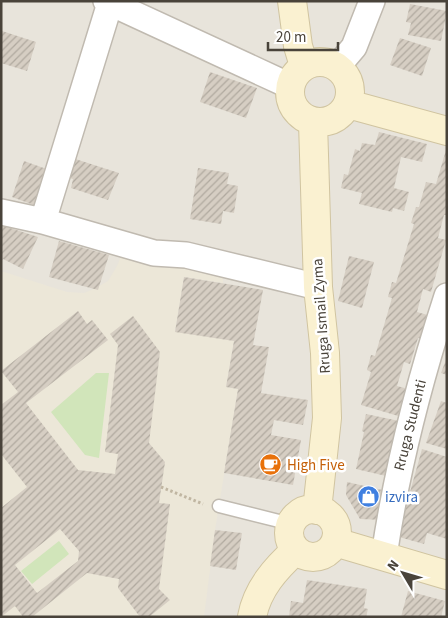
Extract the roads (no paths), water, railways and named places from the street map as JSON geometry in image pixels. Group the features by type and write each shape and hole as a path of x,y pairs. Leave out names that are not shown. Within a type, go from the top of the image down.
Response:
{"main road":[{"path":"292,1 298,46 297,76 290,95 292,104 304,118 313,122 324,122 334,119 342,113 348,104 349,84 345,74 337,67 329,63 312,63 297,76"},
{"path":"348,104 447,131"},
{"name":"Rruga Ismail Zyma","path":"313,122 318,287 325,352 326,418 316,510"},
{"path":"252,617 261,591 283,561 294,537 300,513 309,510 323,512 334,522 337,531 336,542 328,552 319,556 305,556 294,537"},
{"path":"336,542 447,575"}],"street":[{"path":"337,67 354,47 372,1"},
{"path":"43,221 108,2 297,76"},
{"path":"1,212 43,221 154,253 186,255 318,287"},
{"name":"Rruga Studenti","path":"384,556 397,477 428,352 447,296"}],"lane":[{"path":"219,506 294,537"}],"place":[{"name":"High Five","path":"271,465"},
{"name":"izvira","path":"369,497"}]}
